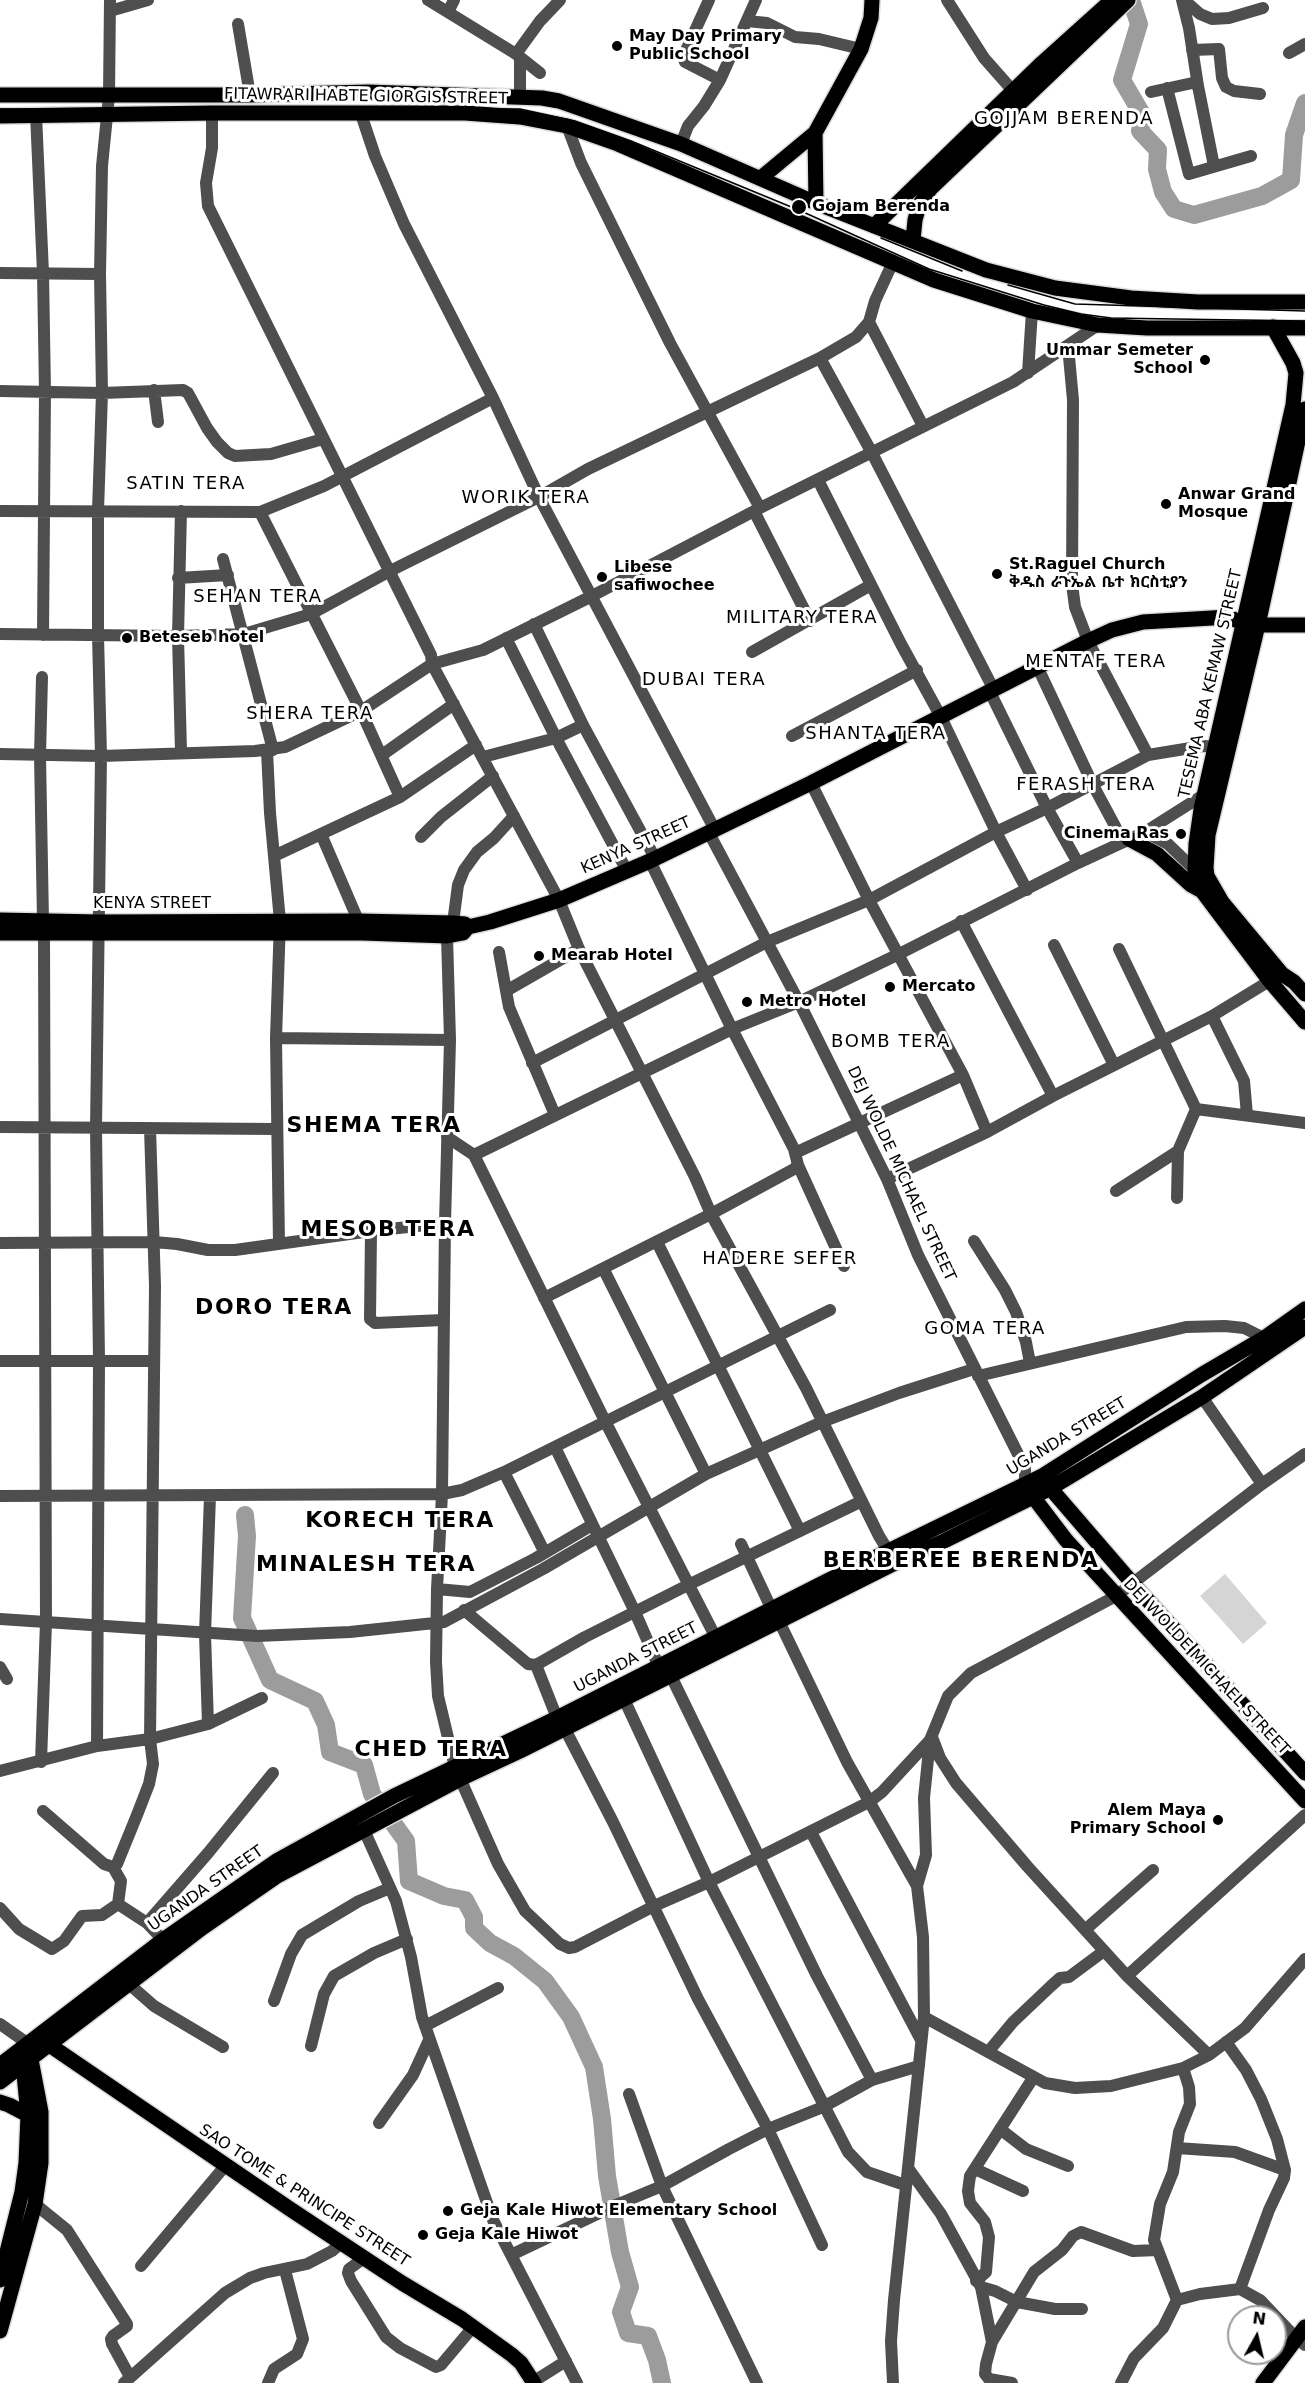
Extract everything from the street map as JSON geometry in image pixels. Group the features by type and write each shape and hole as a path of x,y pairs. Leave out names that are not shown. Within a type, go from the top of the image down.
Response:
{"main road":[{"path":"762,177 815,133 861,49 871,18 872,0"},
{"path":"1075,43 1112,0"},
{"path":"913,240 919,205 931,188 1047,68 1128,0"},
{"path":"874,226 1014,92 1047,68"},
{"path":"0,95 250,95 368,92 520,96 559,101 681,144 762,177 816,203 986,270 1080,292 1162,301 1305,302"},
{"name":"FITAWRARI HABTE GIORGIS STREET","path":"0,116 107,113 465,113 520,117 567,126 639,152 962,290 1032,311 1098,325 1147,328 1305,328"},
{"path":"815,133 816,203"},
{"name":"TESEMA ABA KEMAW STREET","path":"1273,327 1296,373 1293,405 1247,619 1201,873 1305,1022"},
{"name":"TESEMA ABA KEMAW STREET","path":"1247,619 1305,409"},
{"path":"1247,619 1305,616"},
{"name":"KENYA STREET","path":"0,920 43,928 456,929 490,922 559,900 652,860 812,783 1112,630 1143,622 1247,619 1305,625"},
{"name":"TESEMA ABA KEMAW STREET","path":"1222,747 1205,794 1196,844 1202,891 1275,977 1294,982 1305,994"},
{"path":"1126,840 1157,854 1191,885 1202,891"},
{"path":"0,933 43,928"},
{"name":"UGANDA STREET","path":"1045,1482 1201,1375 1264,1338 1305,1309"},
{"name":"UGANDA STREET","path":"0,2066 48,2044 243,1898 398,1803 1029,1491 1202,1397 1305,1327"},
{"name":"DEJ WOLDE MICHAEL STREET","path":"1045,1482 1133,1584 1305,1773"},
{"name":"DEJ WOLDE MICHAEL STREET","path":"1029,1491 1066,1540 1305,1801"},
{"name":"UGANDA STREET","path":"561,1723 624,1699 716,1638 775,1616"},
{"path":"1222,1712 1239,1701"},
{"name":"UGANDA STREET","path":"0,2082 25,2054 163,1940 227,1893 278,1860 369,1822"},
{"name":"SAO TOME & PRINCIPE STREET","path":"48,2044 225,2166 473,2327 512,2355 533,2382"},
{"path":"0,2280 23,2183 28,2141 25,2054"},
{"path":"0,2331 35,2204 42,2163 40,2101 25,2054"},
{"path":"0,2102 28,2115"},
{"path":"1268,2381 1302,2337"}],"street":[{"path":"97,1746 99,1361 96,1128 100,928 101,756 98,635 102,393 100,274 102,184 109,96 110,6 148,0"},
{"path":"428,0 451,6 540,73"},
{"path":"520,96 518,55 540,21 560,0"},
{"path":"709,0 683,57 685,62 720,80"},
{"path":"681,144 688,126 720,80 756,0"},
{"path":"947,0 984,58 1014,92"},
{"path":"1183,0 1200,14 1212,19 1229,18 1263,8"},
{"path":"1183,0 1214,166"},
{"path":"747,21 767,24 795,37 819,39 861,49"},
{"path":"238,24 250,95"},
{"path":"1289,52 1305,44"},
{"path":"1192,50 1219,49 1222,78 1226,87 1234,91 1260,94"},
{"path":"1151,92 1197,82"},
{"path":"1167,88 1189,173 1251,156"},
{"path":"212,113 212,148 206,183 208,206 341,477 390,571 431,655 432,664 559,900 579,949 711,1214 892,1557"},
{"path":"36,114 43,273 45,392 43,635"},
{"name":"DEJ WOLDE MICHAEL STREET","path":"361,114 375,156 404,224 493,398 539,497 799,1002 886,1179 918,1255 1025,1468 1029,1491"},
{"path":"567,126 573,145 616,235 757,509 810,621"},
{"path":"0,634 178,636 244,634 311,614 390,571 539,497 588,469 820,358 856,337 869,322 875,301 893,262"},
{"path":"0,273 100,274"},
{"path":"1028,373 1032,311"},
{"path":"869,322 923,426"},
{"path":"0,754 101,756 270,750 303,740 361,711 432,664 483,650 1028,373 1098,325"},
{"path":"1068,346 1073,400 1072,584 1075,607 1088,641 1148,755"},
{"path":"820,358 872,453 992,691 1047,808 1078,863"},
{"path":"0,391 102,393 177,389 188,393 217,442 228,453 235,456 271,454 323,439"},
{"path":"154,390 158,422"},
{"path":"0,512 260,512 324,486 493,398"},
{"path":"819,480 1027,890"},
{"path":"181,511 178,578 181,752"},
{"path":"260,512 361,711 400,796"},
{"path":"223,559 244,634 270,750 274,856 280,927 276,1038 279,1244"},
{"path":"178,578 228,575"},
{"path":"752,652 871,585"},
{"path":"534,624 652,860 796,1159 844,1266"},
{"path":"506,638 627,871"},
{"path":"1038,668 1093,785 1126,840"},
{"path":"792,736 917,670"},
{"path":"41,1762 46,1622 45,1127 40,755 42,676"},
{"path":"382,754 454,704"},
{"path":"483,757 556,738 583,725"},
{"path":"274,856 400,796 476,745"},
{"path":"531,1063 767,942 869,900 1148,755 1177,749 1222,747"},
{"path":"421,837 441,817 493,776"},
{"path":"812,783 869,900 963,1075 987,1132"},
{"path":"474,1155 732,1029 799,1002 899,954 961,921 1145,832 1205,794"},
{"path":"514,816 494,838 477,852 464,870 458,885 450,1040 443,1320 442,1494 436,1589 438,1696 457,1773 498,1864 525,1911 560,1944 569,1948 575,1947 654,1906 709,1882 869,1802 890,1784 931,1739"},
{"path":"1145,832 1168,844 1201,873"},
{"path":"321,834 361,927"},
{"path":"961,921 1053,1095"},
{"path":"1054,945 1114,1065"},
{"path":"506,992 579,949"},
{"path":"1119,949 1196,1109 1178,1151 1177,1198"},
{"path":"499,952 510,1007 531,1063 555,1115"},
{"path":"886,1179 987,1132 1053,1095 1212,1016 1275,977"},
{"path":"1212,1016 1244,1081 1247,1115"},
{"path":"276,1038 450,1040"},
{"path":"544,1298 604,1270 794,1169 796,1159 858,1122 963,1075"},
{"path":"1196,1109 1305,1123"},
{"path":"0,1127 276,1129"},
{"path":"113,1867 122,1853 149,1784 153,1764 150,1739 154,1242 150,1128"},
{"path":"447,1137 474,1155 605,1421 716,1638"},
{"path":"1116,1191 1178,1151"},
{"path":"0,1243 154,1242 208,1250 279,1244 445,1223"},
{"path":"371,1231 370,1319 375,1323 443,1320"},
{"path":"974,1241 1012,1305 1026,1342 1030,1363"},
{"path":"657,1242 800,1531"},
{"path":"604,1270 706,1474"},
{"path":"0,1496 442,1494 462,1490 504,1472 830,1310"},
{"path":"436,1589 466,1593 598,1537 706,1474 822,1422 899,1393 976,1372 1030,1363 1186,1327 1244,1328 1264,1338"},
{"path":"0,1361 154,1361"},
{"path":"1202,1397 1262,1484"},
{"path":"555,1447 817,1976 872,2080"},
{"path":"892,2383 892,2331 905,2185 924,2017 923,1937 917,1886 926,1855 924,1798 931,1739 948,1696 971,1673 1116,1596 1262,1484 1305,1454"},
{"name":"DEJ WOLDE MICHAEL STREET","path":"1025,1468 1045,1482"},
{"path":"504,1472 541,1560"},
{"path":"208,1724 205,1634 210,1496"},
{"path":"466,1593 469,1608 528,1664 536,1665 690,1584 862,1501"},
{"path":"0,1619 238,1636 350,1632 436,1624 451,1619 469,1608 592,1525"},
{"path":"741,1544 847,1762 917,1886"},
{"path":"536,1665 561,1723 654,1906 698,1999 768,2129 822,2245"},
{"path":"0,1668 7,1679"},
{"path":"0,1771 97,1746 150,1739 208,1724 262,1698"},
{"path":"624,1699 709,1882 848,2152 867,2172 905,2185"},
{"path":"931,1739 956,1783 1027,1866 1127,1976 1209,2055"},
{"path":"147,1923 208,1854 273,1773"},
{"path":"0,1908 19,1929 52,1949 64,1941 82,1916 102,1915 118,1904 122,1881 113,1867 104,1864 43,1811"},
{"path":"1127,1976 1305,1815"},
{"path":"369,1822 406,1939 429,2040 493,2220 577,2383"},
{"path":"811,1832 921,2040"},
{"path":"1086,1929 1153,1870"},
{"path":"273,2001 291,1954 302,1935 358,1901 390,1888"},
{"path":"118,1904 147,1923 163,1940"},
{"path":"311,2046 324,1994 334,1976 374,1953 406,1939"},
{"path":"988,2052 1013,2022 1060,1978 1069,1977 1104,1951"},
{"path":"924,2017 1045,2083 1075,2088 1111,2086 1183,2068 1209,2055 1245,2028 1305,1959"},
{"path":"129,1984 154,2006 223,2047"},
{"path":"425,2026 498,1988"},
{"path":"0,2024 25,2054"},
{"path":"379,2123 413,2075 429,2040"},
{"path":"1226,2042 1246,2070 1262,2099 1277,2139 1285,2170 1284,2178 1269,2210 1240,2289"},
{"path":"511,2255 616,2205 662,2186 768,2129 823,2107 872,2080 918,2066"},
{"path":"1121,2383 1134,2358 1163,2328 1177,2300 1154,2240 1160,2204 1173,2172 1179,2132 1190,2104 1189,2086 1183,2068"},
{"path":"978,2284 986,2272 989,2237 985,2222 970,2203 968,2183 970,2176 1033,2078"},
{"path":"629,2094 662,2186 758,2383"},
{"path":"1000,2129 1026,2149 1068,2166"},
{"path":"1177,2148 1235,2151 1285,2170"},
{"path":"141,2266 225,2166"},
{"path":"908,2168 940,2214 978,2284 992,2342"},
{"path":"975,2169 1023,2191"},
{"path":"35,2204 67,2230 127,2324 111,2339 127,2380 225,2293 250,2278 317,2260 341,2243"},
{"path":"1011,2383 989,2379 985,2374 992,2342 1034,2272 1062,2250 1069,2239 1077,2233 1084,2233 1132,2251 1158,2250"},
{"path":"364,2258 349,2269 351,2280 386,2337 400,2348 436,2367 441,2365 473,2327"},
{"path":"268,2383 274,2369 297,2354 303,2339 285,2270"},
{"path":"978,2284 1017,2302 1055,2309 1082,2309"},
{"path":"1177,2300 1200,2294 1240,2289 1260,2300 1302,2337"},
{"path":"533,2382 566,2361"}],"shaded area":[{"path":"1225,1574 1267,1623 1243,1644 1200,1596"}],"waterway":[{"path":"1131,0 1139,24 1122,80 1143,116 1140,131 1158,150 1157,169 1163,192 1174,209 1194,215 1262,196 1291,180 1294,135 1305,103"},
{"path":"245,1515 247,1536 242,1618 270,1680 315,1701 326,1725 330,1752 364,1765 372,1794 406,1841 409,1881 444,1896 465,1900 474,1917 474,1928 490,1943 514,1956 545,1981 571,2017 594,2067 607,2176 620,2252 630,2287 621,2312 628,2333 648,2336 662,2383"}],"tram line":[{"path":"0,109 520,109 575,121 631,141 801,211 929,269 1044,305 1111,318 1305,321"},
{"path":"881,238 962,271"},
{"path":"1008,285 1075,304 1305,311"}],"place":[{"name":"May Day Primary Public School","path":"617,46"},
{"name":"Gojam Berenda","path":"799,207"},
{"name":"Ummar Semeter School","path":"1205,360"},
{"name":"Anwar Grand Mosque","path":"1166,504"},
{"name":"St.Raguel Church ቅዱስ ራጉኤል ቤተ ክርስቲያን","path":"997,574"},
{"name":"Libese safiwochee","path":"602,577"},
{"name":"Beteseb hotel","path":"127,638"},
{"name":"Cinema Ras","path":"1181,834"},
{"name":"Mearab Hotel","path":"539,956"},
{"name":"Mercato","path":"890,987"},
{"name":"Metro Hotel","path":"747,1002"},
{"name":"Alem Maya Primary School","path":"1218,1820"},
{"name":"Geja Kale Hiwot Elementary School","path":"448,2211"},
{"name":"Geja Kale Hiwot","path":"423,2235"}],"district":[{"name":"GOJJAM BERENDA","path":"1064,119"},
{"name":"SATIN TERA","path":"186,484"},
{"name":"WORIK TERA","path":"526,498"},
{"name":"SEHAN TERA","path":"258,597"},
{"name":"MILITARY TERA","path":"802,618"},
{"name":"MENTAF TERA","path":"1096,662"},
{"name":"DUBAI TERA","path":"704,680"},
{"name":"SHERA TERA","path":"310,714"},
{"name":"SHANTA TERA","path":"876,734"},
{"name":"FERASH TERA","path":"1086,785"},
{"name":"BOMB TERA","path":"891,1042"},
{"name":"SHEMA TERA","path":"374,1126"},
{"name":"MESOB TERA","path":"388,1230"},
{"name":"HADERE SEFER","path":"780,1259"},
{"name":"DORO TERA","path":"274,1308"},
{"name":"GOMA TERA","path":"985,1329"},
{"name":"KORECH TERA","path":"400,1521"},
{"name":"BERBEREE BERENDA","path":"961,1561"},
{"name":"MINALESH TERA","path":"366,1565"},
{"name":"CHED TERA","path":"431,1750"}]}
